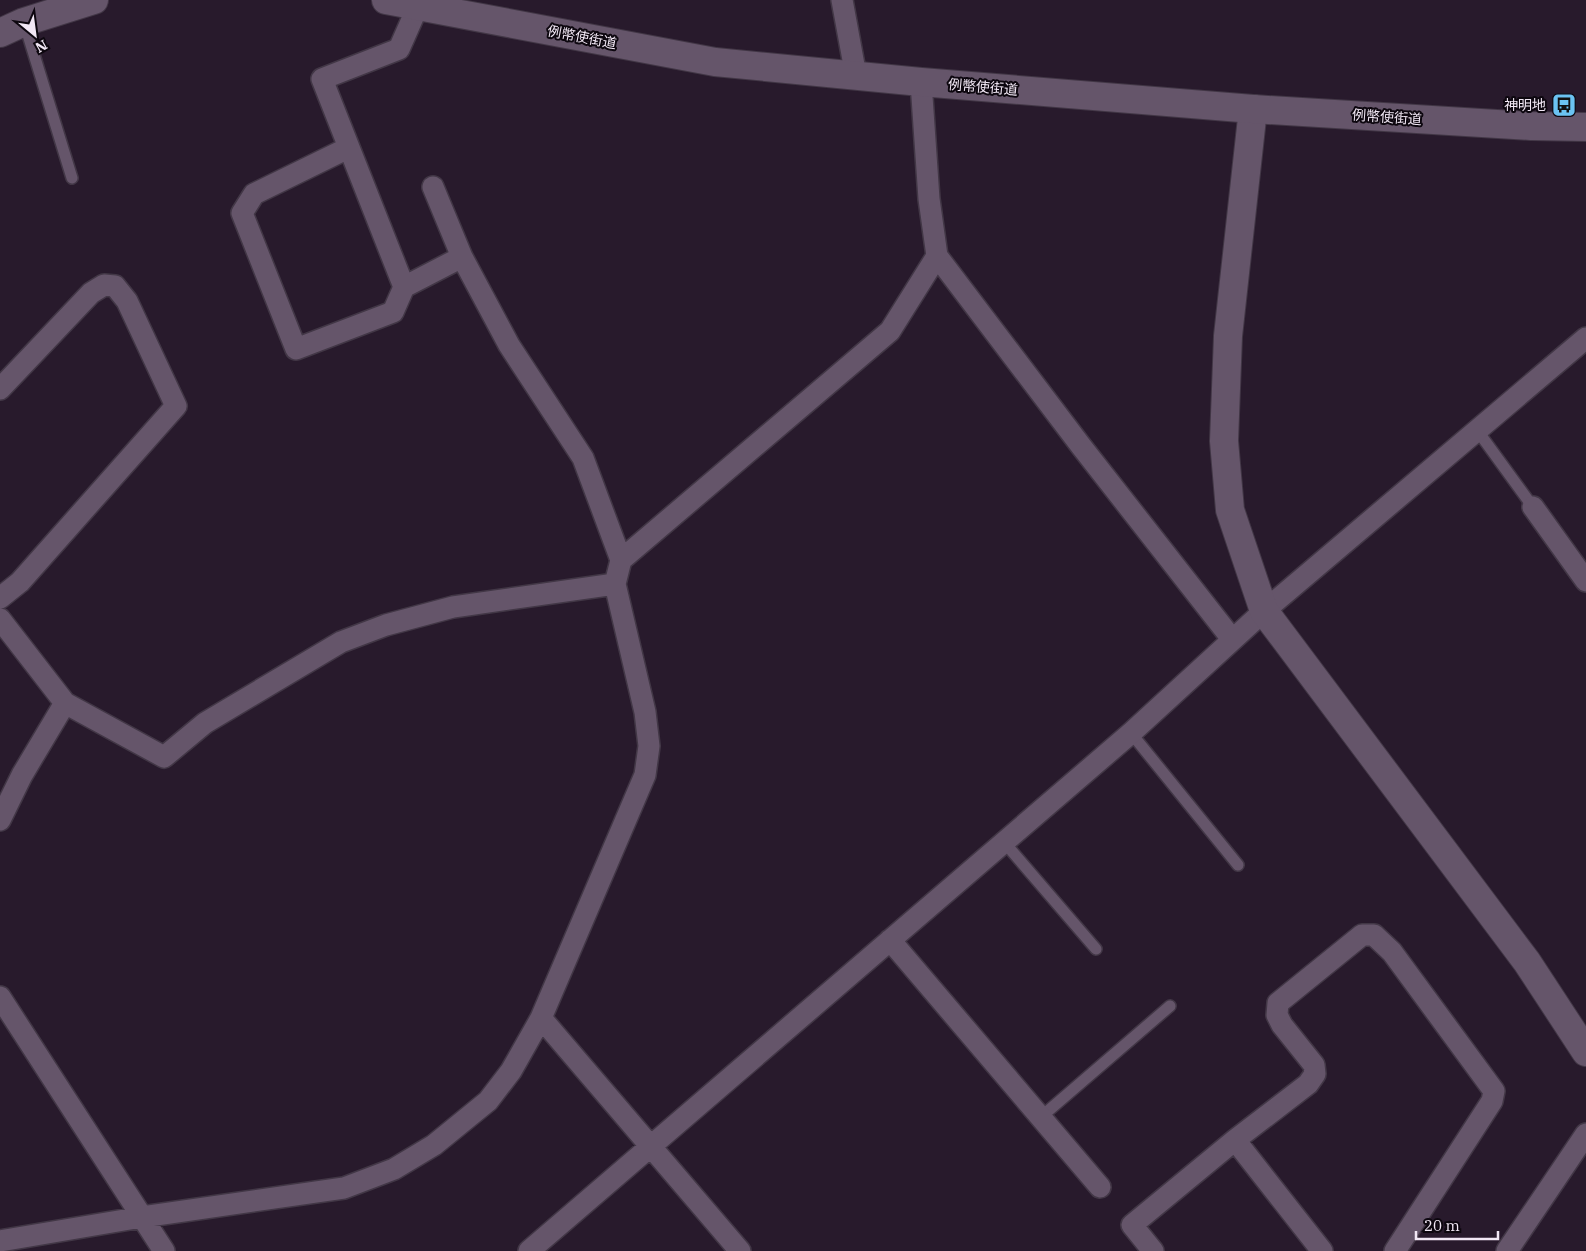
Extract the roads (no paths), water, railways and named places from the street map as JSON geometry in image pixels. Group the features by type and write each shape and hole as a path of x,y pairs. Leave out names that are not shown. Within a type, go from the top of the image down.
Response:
{"main road":[{"path":"0,33 24,22 94,0"},
{"name":"例幣使街道","path":"386,0 715,62 921,82 1253,109 1531,126 1586,127"},
{"path":"1253,109 1228,336 1224,441 1230,510 1264,611 1527,962 1586,1052"}],"street":[{"path":"842,0 856,76"},
{"path":"404,287 322,79 399,49 418,6"},
{"path":"921,82 929,200 937,256 1232,639"},
{"path":"348,148 254,194 242,213 296,349 393,312 404,287 462,257"},
{"path":"0,1241 142,1217 344,1188 394,1169 434,1145 488,1101 510,1071 541,1018 645,775 649,746 645,712 615,584 621,560 583,458 509,345 462,257 433,187"},
{"path":"621,560 890,331 937,256"},
{"path":"0,389 92,293 104,285 116,286 127,301 176,406 20,582 0,598"},
{"path":"529,1251 1131,733 1264,611 1586,338"},
{"path":"1533,507 1586,581"},
{"path":"0,619 65,703 164,757 205,723 341,642 386,625 453,607 615,584"},
{"path":"0,820 22,775 65,703"},
{"path":"1153,1251 1132,1225 1235,1140 1308,1084 1315,1074 1314,1065 1282,1025 1277,1015 1278,1003 1362,935 1374,935 1392,952 1494,1091 1492,1101 1395,1251"},
{"path":"890,940 1100,1187"},
{"path":"0,997 164,1251"},
{"path":"541,1018 740,1251"},
{"path":"1506,1251 1586,1134"},
{"path":"1235,1140 1322,1251"}],"lane":[{"path":"24,22 72,178"},
{"path":"1477,430 1533,507"},
{"path":"1131,733 1238,866"},
{"path":"1004,842 1096,949"},
{"path":"1041,1117 1170,1006"}],"place":[{"name":"神明地","path":"1564,105"}]}
